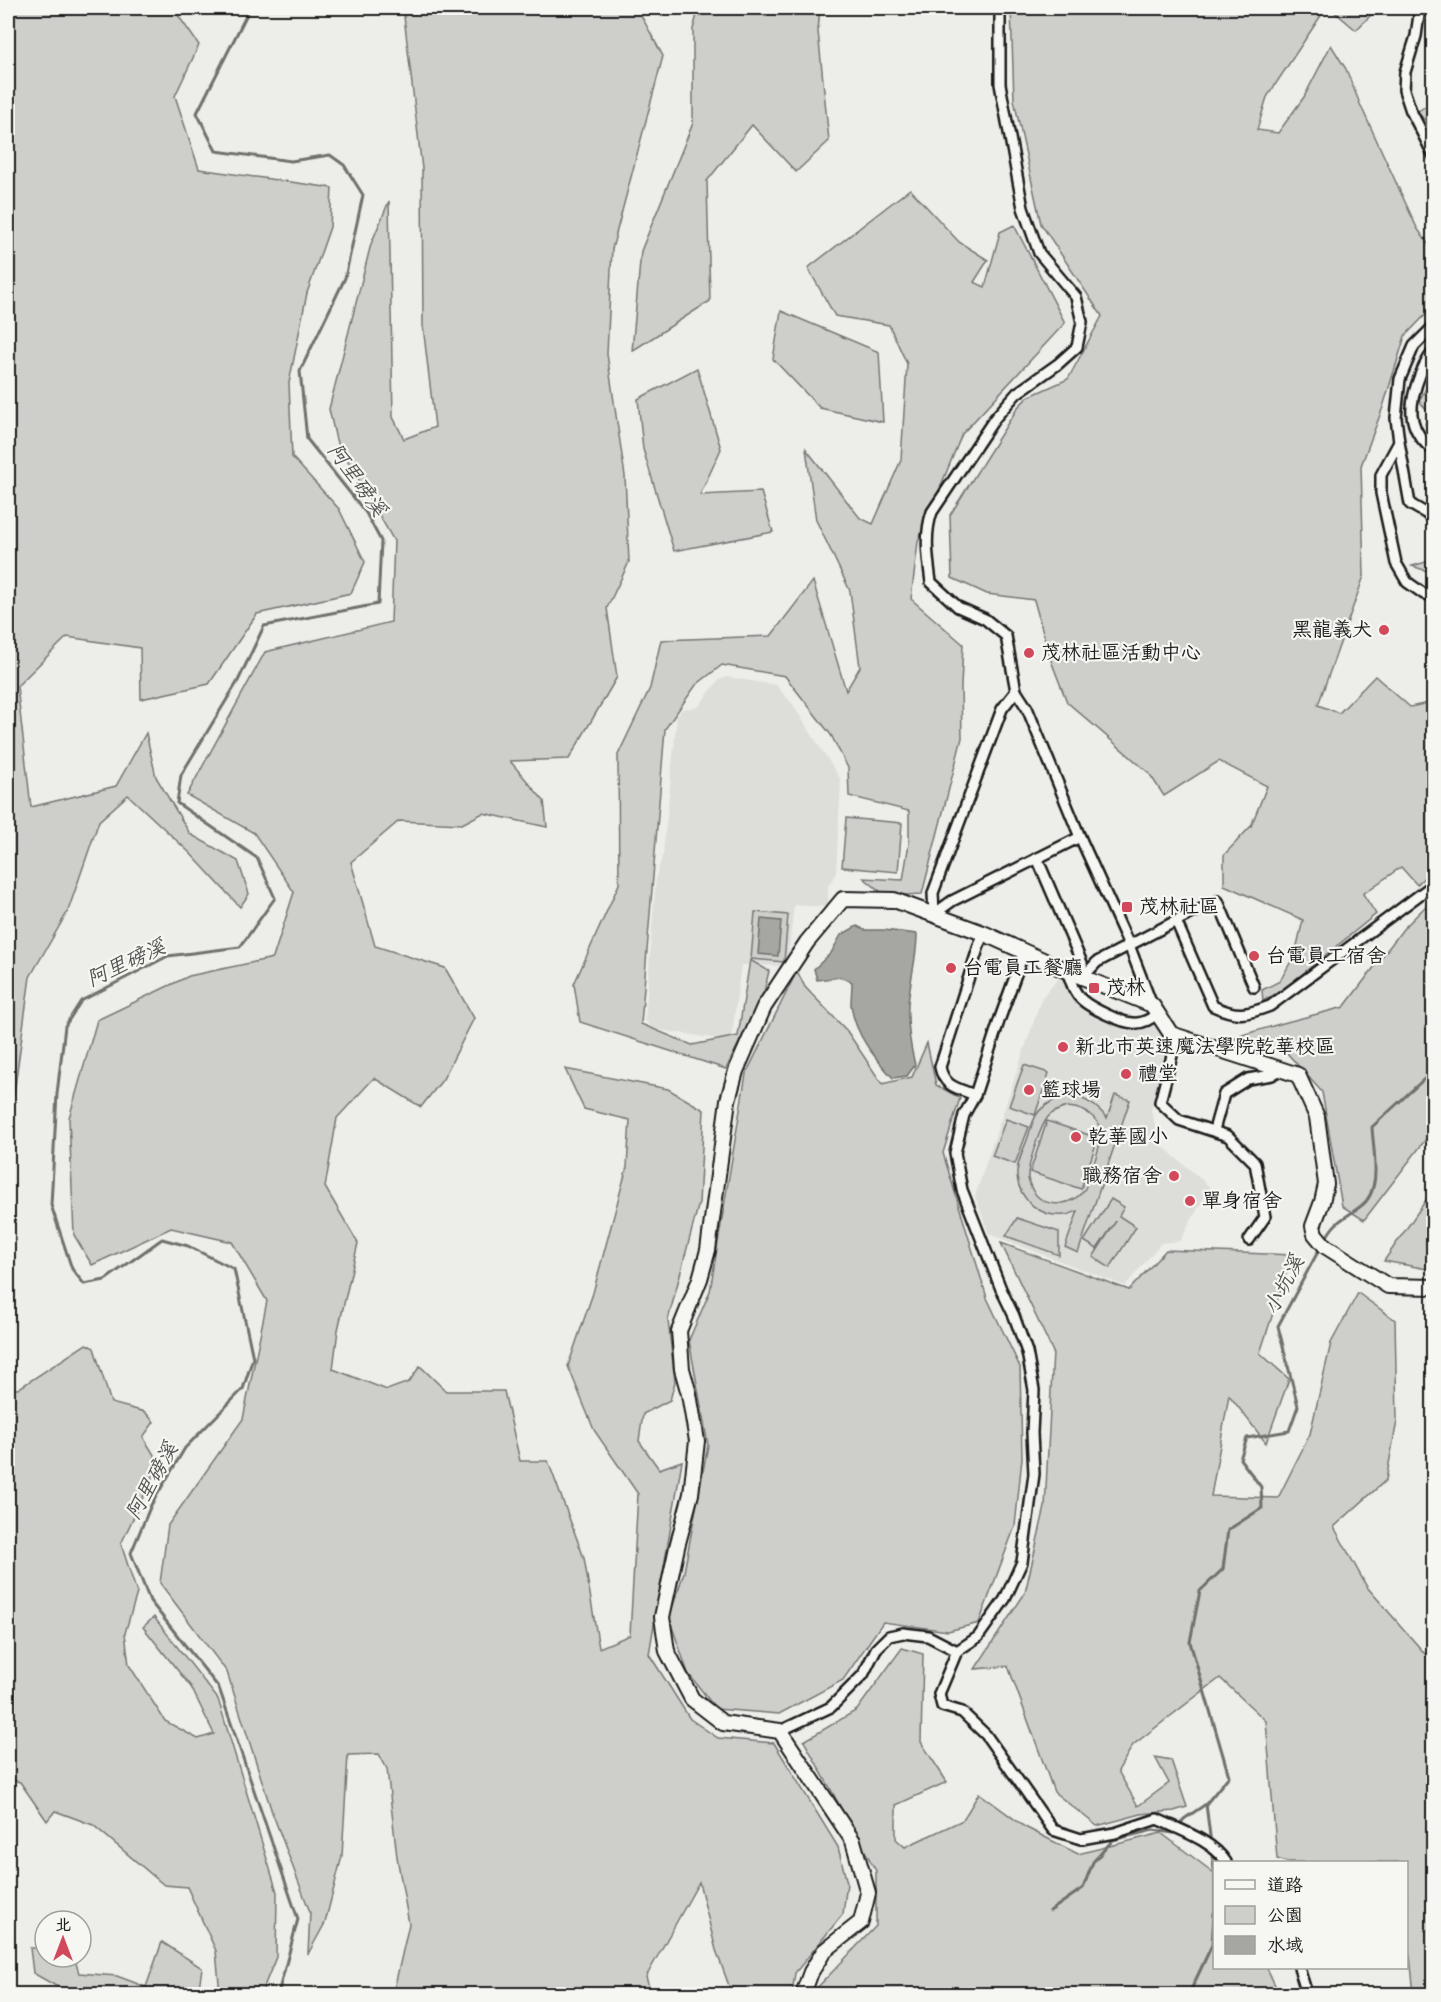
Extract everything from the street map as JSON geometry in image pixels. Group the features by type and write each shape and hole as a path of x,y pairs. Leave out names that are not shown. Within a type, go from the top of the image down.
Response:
{"street":[{"path":"1000,8 1000,84 1023,208 1039,254 1076,297 1082,322 1077,347 1058,364 1017,393 995,418 933,512 928,525 927,551 931,582 958,607 985,619 1006,636 1016,691 1026,708 1080,837 1130,945 1155,1008 1170,1034 1298,1075 1317,1117 1326,1184 1313,1226 1322,1242 1388,1286 1434,1287"},
{"path":"1420,8 1416,36 1405,72 1404,90 1411,111 1434,156"},
{"path":"1434,326 1414,346 1400,378 1396,418 1410,504 1434,518"},
{"path":"1434,351 1428,358 1418,380 1413,400 1413,421 1423,442 1434,451"},
{"path":"1400,442 1382,475 1381,493 1396,563 1407,582 1424,594 1434,596"},
{"path":"934,914 933,893 1002,709 1016,691"},
{"path":"934,914 952,901 1080,837"},
{"path":"1037,858 1082,963 1083,977"},
{"path":"1176,921 1213,1006 1229,1014 1247,1014 1270,1006 1434,884"},
{"path":"957,1651 928,1636 903,1633 889,1636 876,1649 863,1675 831,1707 780,1731 723,1723 692,1699 668,1651 662,1617 691,1494 697,1441 689,1394 681,1369 680,1331 700,1279 708,1250 728,1100 736,1071 764,1007 807,942 843,899 894,900 983,933 1155,1008"},
{"path":"1083,977 1097,962 1218,901 1254,987"},
{"path":"975,1095 951,1086 942,1077 940,1067 983,933"},
{"path":"1024,952 975,1095 964,1115 954,1153 962,1190 1027,1352 1034,1390 1032,1433 1034,1474 1022,1562 1005,1599 978,1637 957,1651 939,1694 942,1706 962,1712 986,1735 1053,1830 1081,1839 1115,1833 1157,1819 1197,1837 1219,1852 1225,1861"},
{"path":"1067,971 1073,989 1083,1001 1105,1014 1133,1024 1147,1021 1156,1015 1155,1008"},
{"path":"1177,1036 1160,1102 1179,1120 1228,1136 1255,1163 1265,1217 1249,1240"},
{"path":"1214,1130 1224,1094 1248,1078 1272,1075 1281,1068"},
{"path":"780,1731 853,1841 868,1893 861,1922 824,1951 810,1972 803,1995"},
{"path":"1299,1969 1307,1995"}],"shaded area":[{"path":"727,677 776,685 793,705 841,780 836,873 828,886 828,907 794,905 787,966 741,965 731,1041 653,1029 645,1020 656,877 663,854 677,717 682,709 698,707 719,680"},
{"name":"乾華國小","path":"1062,975 1066,990 1082,1005 1133,1026 1159,1021 1163,1044 1163,1068 1151,1110 1160,1144 1210,1187 1180,1241 1161,1243 1125,1286 989,1234 975,1196 1042,997"}],"green space":[{"path":"8,8 173,8 199,45 175,96 199,169 332,188 330,227 307,293 289,383 292,457 339,509 365,562 351,593 257,614 209,684 141,699 140,648 67,637 17,686 31,807 116,786 146,733 156,777 190,834 238,861 249,894 240,907 190,853 128,795 99,821 68,911 30,977 8,1137"},
{"path":"403,8 637,8 663,56 612,249 607,354 625,476 629,562 607,608 617,677 569,759 510,761 544,801 547,827 483,813 462,824 399,821 351,862 375,946 445,968 474,1018 443,1079 421,1107 374,1078 337,1118 325,1187 358,1243 338,1330 333,1369 387,1390 409,1382 420,1366 446,1391 504,1391 520,1461 548,1461 584,1558 599,1648 630,1635 638,1494 594,1430 568,1366 593,1293 627,1167 630,1120 584,1109 565,1069 668,1089 704,1110 699,1203 668,1320 675,1382 670,1400 643,1414 639,1441 659,1469 682,1461 649,1654 690,1719 718,1738 774,1743 838,1847 847,1883 843,1914 795,1973 792,1994 732,1994 716,1950 699,1882 646,1977 651,1994 393,1994 409,1924 397,1857 387,1769 379,1754 348,1755 342,1856 325,1923 308,1954 310,1912 272,1812 227,1672 160,1583 168,1525 243,1419 267,1301 232,1242 171,1228 92,1265 74,1235 69,1118 97,1020 189,976 273,958 294,892 254,833 187,795 265,652 391,622 394,541 336,440 329,409 371,244 389,201 393,417 404,439 435,427 423,326 422,169"},
{"path":"699,8 820,8 818,31 829,141 796,172 752,125 707,181 710,301 632,351 641,251 693,123 693,29"},
{"path":"1011,8 1326,8 1267,97 1257,130 1278,133 1304,97 1331,45 1346,69 1417,228 1433,251 1433,307 1405,336 1383,407 1361,466 1364,576 1318,705 1339,713 1375,676 1410,707 1433,702 1433,868 1417,885 1401,867 1363,894 1376,914 1284,989 1263,1001 1262,990 1280,981 1295,954 1303,920 1224,885 1224,855 1251,826 1267,786 1219,761 1164,796 1149,773 1067,702 1050,658 1034,600 987,594 952,578 950,515 1018,407 1028,397 1068,379 1102,316 1041,224 1014,100"},
{"path":"1330,8 1378,8 1356,30"},
{"path":"1433,101 1433,128 1417,112"},
{"path":"910,189 959,242 988,260 974,282 985,287 1000,232 1014,225 1065,323 962,434 918,542 911,599 963,644 962,738 922,894 886,896 864,878 903,880 909,843 909,811 849,796 848,768 831,735 785,676 722,665 696,685 665,729 641,1024 692,1045 738,1036 750,960 769,971 764,992 726,1069 580,1022 574,984 619,884 618,755 650,688 661,640 771,636 813,581 846,691 860,667 850,591 816,520 806,449 860,518 873,524 901,460 907,364 889,325 835,316 808,268"},
{"path":"781,311 879,352 883,422 820,408 773,359"},
{"path":"697,368 721,449 700,495 761,492 773,532 674,551 643,449 638,399"},
{"path":"1433,376 1433,417 1419,401"},
{"path":"1433,560 1433,573 1412,566"},
{"path":"846,818 902,823 898,872 842,867"},
{"path":"1433,899 1433,1130 1364,1220 1342,1206 1322,1092 1286,1052 1232,1038 1344,1007 1403,929"},
{"path":"755,912 788,915 784,962 751,959"},
{"path":"797,971 805,987 847,1031 882,1084 912,1077 927,1043 936,1085 960,1098 943,1153 987,1298 1020,1367 1022,1458 1015,1526 979,1623 948,1631 883,1622 843,1680 779,1714 716,1709 688,1673 669,1618 684,1572 708,1445 689,1340 710,1291 746,1074"},
{"name":"籃球場","path":"1024,1065 1049,1073 1035,1115 1009,1106"},
{"path":"1115,1095 1130,1100 1078,1253 1065,1247 1078,1211 1067,1215 1056,1215 1048,1214 1033,1206 1022,1193 1017,1176 1018,1167 1035,1117 1051,1102 1067,1097 1082,1099 1095,1106 1107,1118","holes":["1068,1107 1081,1110 1093,1117 1100,1129 1100,1142 1084,1190 1074,1199 1054,1204 1036,1195 1029,1183 1028,1173 1041,1129 1048,1117 1057,1110"]},
{"name":"籃球場","path":"1006,1119 1029,1127 1015,1164 992,1156"},
{"path":"1047,1121 1098,1138 1081,1189 1030,1172"},
{"path":"1433,1190 1433,1270 1384,1261"},
{"path":"1111,1199 1124,1207 1119,1216 1136,1227 1110,1268 1093,1257 1116,1221 1097,1249 1084,1241"},
{"path":"1017,1218 1059,1232 1059,1255 1006,1236"},
{"path":"1001,1243 1129,1290 1166,1250 1292,1255 1260,1353 1289,1379 1266,1443 1229,1395 1211,1496 1278,1498 1310,1434 1331,1343 1358,1293 1395,1320 1397,1421 1386,1480 1334,1527 1367,1587 1433,1663 1433,1994 1414,1994 1408,1949 1408,1861 1284,1861 1277,1859 1266,1721 1220,1678 1133,1745 1118,1771 1138,1806 1169,1783 1155,1757 1171,1760 1187,1807 1174,1811 1141,1814 1097,1826 1054,1792 1008,1666 975,1669 1025,1593 1045,1507 1053,1352"},
{"path":"86,1344 94,1348 111,1403 145,1412 154,1422 143,1437 159,1463 121,1544 137,1593 125,1633 129,1665 165,1721 198,1739 214,1734 191,1687 143,1627 154,1617 218,1699 277,1892 276,1957 261,1994 220,1994 216,1951 187,1887 164,1885 93,1825 55,1811 47,1821 20,1782 8,1779 8,1388 18,1389"},
{"path":"902,1648 923,1654 921,1742 947,1782 896,1805 896,1839 905,1847 963,1820 979,1793 1025,1827 1078,1854 1161,1833 1213,1872 1213,1969 1267,1969 1279,1994 815,1994 815,1990 876,1926 876,1871 804,1741 857,1710"},
{"path":"162,1942 202,1968 198,1994 70,1994 33,1973 30,1948 33,1948 33,1969 78,1969 79,1973 117,1976 146,1987"}],"water":[{"path":"761,919 781,921 778,956 758,954"},
{"path":"857,926 865,930 917,934 908,1012 909,1035 915,1065 907,1076 893,1078 866,1045 853,1016 852,982 841,977 817,980 814,969 831,953 841,935"}],"waterway":[{"name":"阿里磅溪","path":"250,8 197,113 216,151 291,161 330,155 344,165 363,195 345,278 300,371 307,439 366,513 381,541 378,604 264,626 238,681 181,775 177,803 257,858 275,898 240,947 168,956 81,1001 65,1026 57,1094 51,1205 72,1269 84,1284 105,1280 162,1239 188,1246 234,1269 253,1358 243,1389 185,1448 151,1505 131,1553 150,1601 219,1688 298,1919 278,1994"},
{"name":"小坑溪","path":"1434,406 1426,424 1434,430"},
{"name":"小坑溪","path":"1325,1240 1336,1224 1368,1199 1372,1190 1375,1169 1372,1127 1434,1070"},
{"name":"小坑溪","path":"1211,1844 1206,1804 1229,1776 1190,1642 1200,1591 1223,1569 1228,1530 1262,1508 1261,1487 1240,1459 1247,1438 1289,1431 1298,1406 1278,1326 1320,1248"},
{"path":"1050,1911 1083,1888 1093,1862 1113,1840 1153,1830 1173,1833 1184,1819 1206,1804"},
{"name":"小坑溪","path":"1212,1851 1213,1861"},
{"name":"小坑溪","path":"1189,1994 1212,1945 1213,1929"}],"place":[{"name":"黑龍義犬","path":"1384,630"},
{"name":"茂林社區活動中心","path":"1029,653"},
{"name":"茂林社區","path":"1127,907"},
{"name":"台電員工宿舍","path":"1254,956"},
{"name":"台電員工餐廳","path":"951,968"},
{"name":"茂林","path":"1094,988"},
{"name":"新北市英速魔法學院乾華校區","path":"1063,1047"},
{"name":"禮堂","path":"1126,1074"},
{"name":"籃球場","path":"1029,1090"},
{"name":"乾華國小","path":"1076,1137"},
{"name":"職務宿舍","path":"1174,1176"},
{"name":"單身宿舍","path":"1190,1201"}]}
